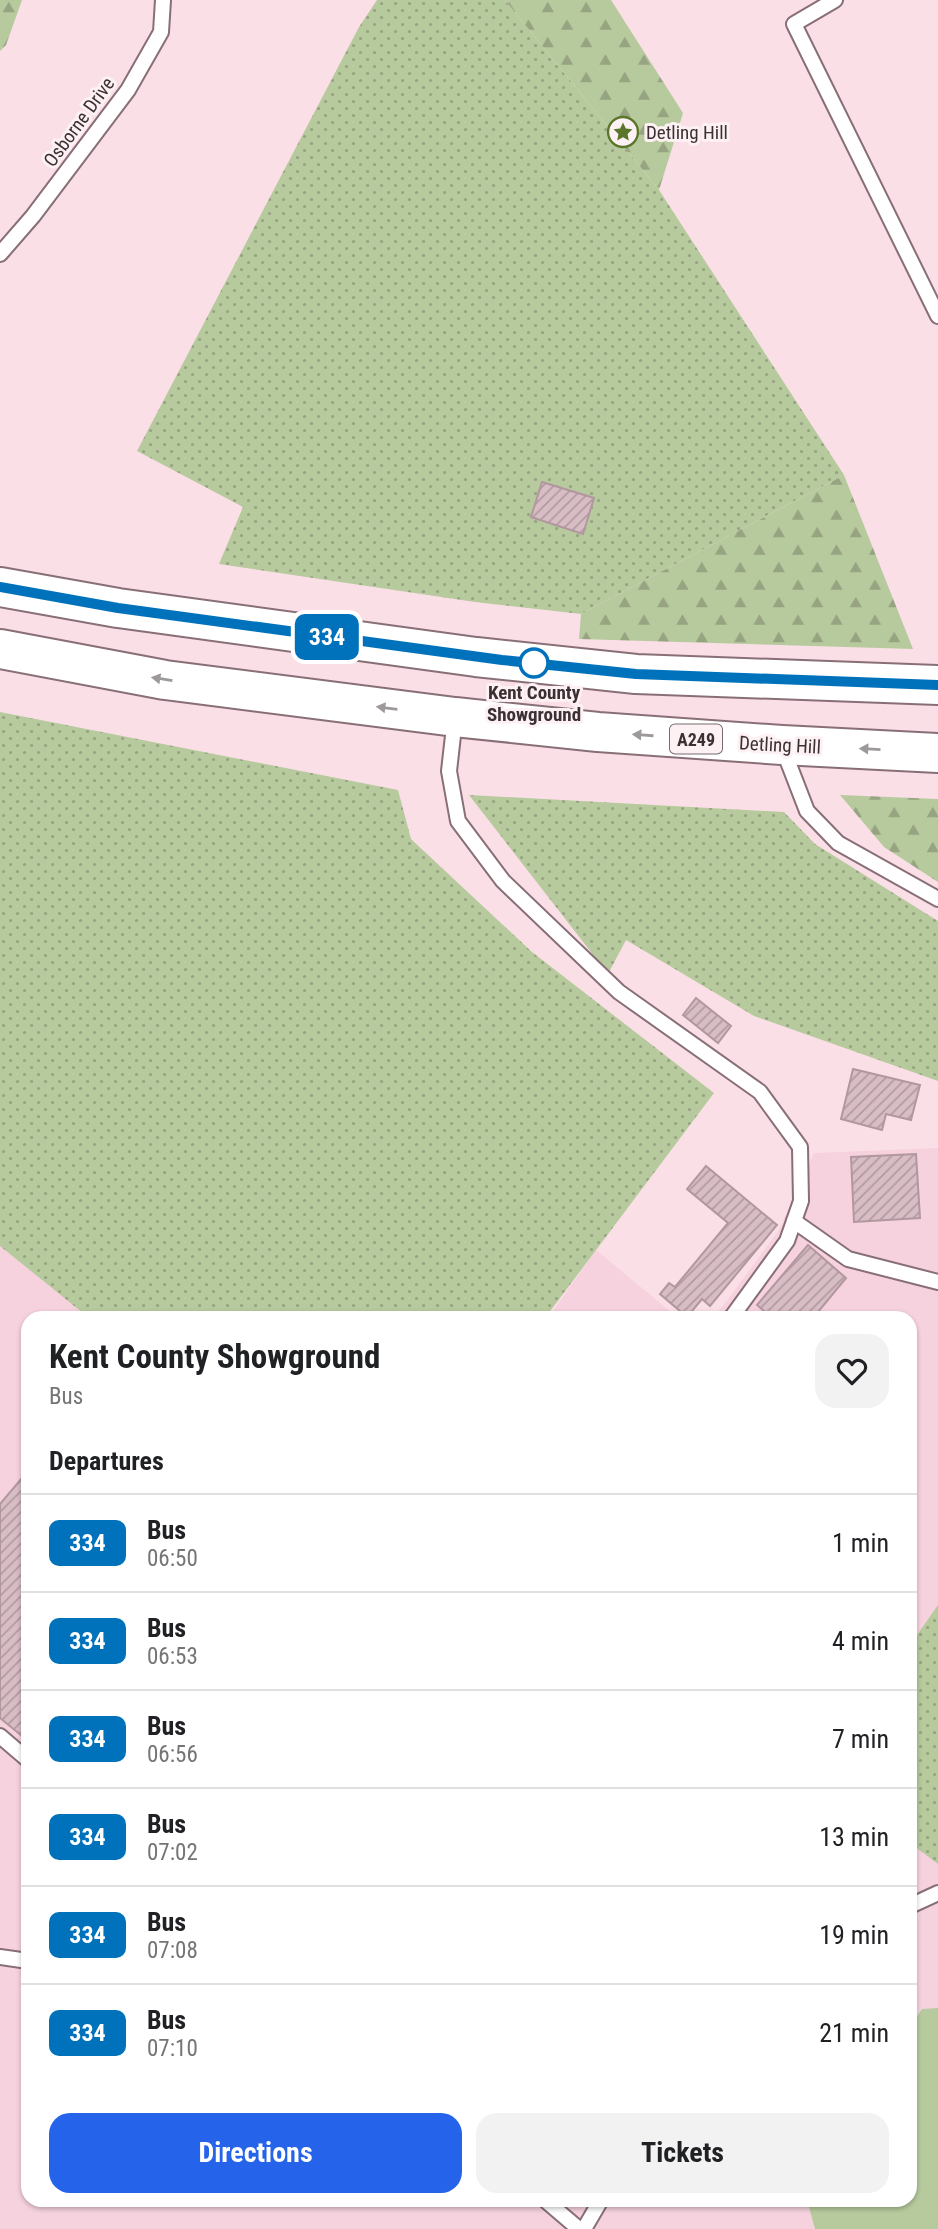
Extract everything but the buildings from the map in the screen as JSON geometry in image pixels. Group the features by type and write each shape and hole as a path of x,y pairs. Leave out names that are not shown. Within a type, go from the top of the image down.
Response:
{"highway":[{"path":"0,587 118,608 461,655 636,674 938,685"},
{"name":"A249","path":"0,649 165,680 455,717"},
{"name":"Detling Hill","path":"455,717 598,732 938,753"}],"lane":[{"name":"Osborne Drive","path":"0,254 33,216 128,90 161,32 163,0"},
{"path":"835,0 794,24 938,316"},
{"path":"455,717 449,771 458,821 503,881 619,992 760,1092 800,1147 801,1201 787,1241 736,1311"},
{"path":"782,745 807,811 838,843 938,899"},
{"path":"794,1221 848,1259 938,1282"},
{"path":"0,1737 21,1754"},
{"path":"917,1903 938,1893"},
{"path":"0,1957 21,1960"},
{"path":"554,2207 582,2229 596,2207"}],"shaded area":[{"path":"938,1148 938,2229 0,2229 0,1246 80,1311 21,1311 21,2207 917,2207 917,1311 719,1311 779,1230 814,1153"},
{"path":"596,1250 670,1311 553,1311"}],"green space":[{"path":"0,0 22,0 6,45 0,51"},
{"path":"377,0 505,0 659,190 844,475 581,614 475,602 219,564 243,507 137,451 359,27","holes":["542,483 583,534 531,517"]},
{"path":"505,0 611,0 683,113 659,190"},
{"path":"844,475 913,649 579,639 581,614"},
{"path":"0,712 398,790 411,839 532,952 714,1093 550,1311 80,1311 0,1246"},
{"path":"469,795 784,812 815,844 938,921 938,1081 754,1016 626,940 608,974"},
{"path":"840,795 938,799 938,882 884,847"},
{"path":"938,1605 938,1864 917,1848 917,1635"},
{"path":"938,2008 938,2229 815,2229 809,2207 917,2207 917,2016 922,2009"}],"bus line":[{"name":"334","path":"0,587 118,608 502,660 636,674 938,685"}],"place":[{"name":"Detling Hill","path":"623,132"},
{"name":"Kent County Showground","path":"534,663"}]}
